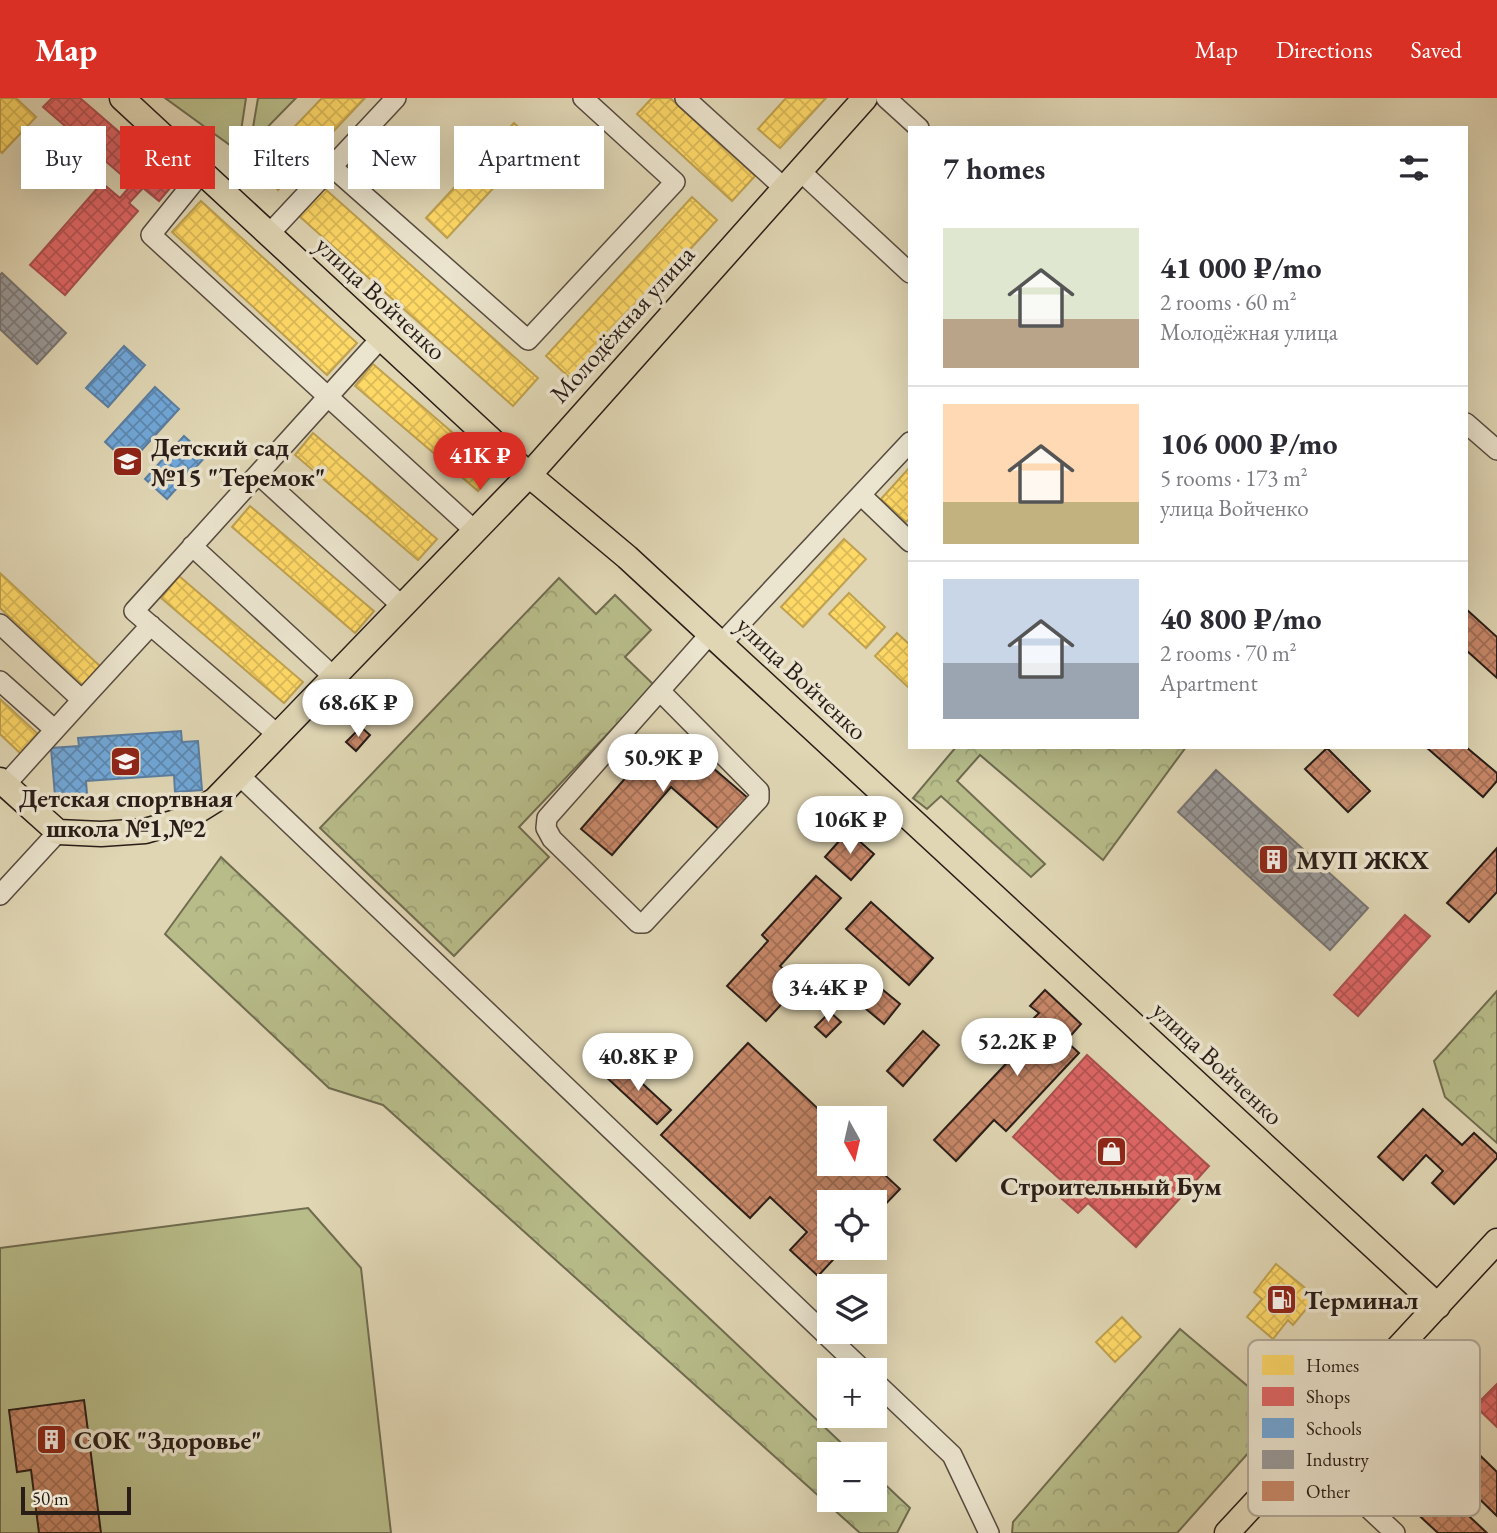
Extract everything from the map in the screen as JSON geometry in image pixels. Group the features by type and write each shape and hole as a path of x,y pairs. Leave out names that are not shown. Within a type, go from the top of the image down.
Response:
{"main road":[{"name":"улица Войченко","path":"122,98 152,126"},
{"name":"Молодёжная улица","path":"58,832 101,834 145,831 183,820 215,800 528,475 865,98"},
{"name":"улица Войченко","path":"215,185 528,475 627,557 1437,1306"},
{"path":"3,783 58,832"},
{"path":"1405,1340 1497,1241"},
{"path":"1227,1533 1248,1510"}],"street":[{"path":"334,165 396,98"},
{"path":"334,169 528,340 675,182 583,98"},
{"path":"685,98 908,270"},
{"path":"886,98 917,126"},
{"path":"189,189 151,235 475,531"},
{"path":"269,234 311,189"},
{"path":"278,735 134,611 381,338"},
{"path":"1468,425 1497,450"},
{"path":"660,691 759,791 759,799 644,923 638,923 552,839 546,828 547,818 660,691 861,495 908,444"},
{"path":"258,474 402,606"},
{"path":"861,495 908,540"},
{"path":"192,546 334,677"},
{"path":"0,624 82,700"},
{"path":"3,783 151,625"},
{"path":"0,681 55,730"},
{"path":"239,775 850,1358"},
{"path":"0,895 58,832"},
{"path":"887,1393 952,1455 989,1533"},
{"path":"1377,1516 1395,1533"}],"green space":[{"path":"165,98 246,98 242,126 229,126 229,144 215,134 215,126 204,126"},
{"path":"258,98 296,98 269,126 253,126"},
{"path":"559,578 596,614 615,595 651,630 625,657 654,685 519,827 549,857 454,956 320,828"},
{"path":"954,749 1185,749 1103,860 980,755 957,781 1045,864 1031,877 941,796 927,809 913,798"},
{"path":"221,857 817,1420 817,1428 825,1428 840,1442 817,1442 817,1494 383,1105 329,1088 165,934"},
{"path":"1497,991 1497,1143 1445,1097 1434,1061"},
{"path":"308,1208 361,1268 391,1533 0,1533 0,1248"},
{"path":"1180,1329 1248,1386 1248,1453 1177,1533 1012,1533 1013,1522"},
{"path":"887,1486 910,1508 897,1533 860,1533 837,1512 887,1512"}],"building: Homes":[{"path":"0,98 16,98 36,117 28,126 21,126 21,133 2,153"},
{"path":"322,98 365,98 334,131 334,126 295,126"},
{"path":"652,98 670,98 755,176 732,201 637,114"},
{"path":"786,98 826,98 780,148 758,129"},
{"path":"454,188 492,189 447,238 426,218"},
{"path":"325,189 538,378 513,406 299,216"},
{"path":"692,197 717,220 571,379 546,356"},
{"path":"201,201 357,343 327,375 172,232"},
{"path":"373,364 496,470 478,491 355,386"},
{"path":"313,433 437,539 418,560 295,455"},
{"path":"908,469 908,520 906,522 881,499"},
{"path":"250,506 374,611 355,633 232,527"},
{"path":"844,539 866,559 803,627 781,607"},
{"path":"0,573 101,667 83,686 0,608"},
{"path":"179,576 303,682 284,703 161,598"},
{"path":"849,593 885,627 866,648 829,614"},
{"path":"897,633 908,643 908,687 875,656"},
{"path":"0,699 40,736 22,755 0,734"},
{"path":"1276,1264 1316,1297 1293,1325 1288,1320 1273,1339 1247,1317 1262,1299 1254,1292"},
{"path":"1122,1317 1141,1337 1115,1362 1096,1342"}],"building: Shops":[{"path":"52,98 80,98 120,133 120,174 106,162 106,126 65,126 43,107"},
{"path":"106,186 120,198 128,189 142,189 129,203 138,211 65,295 30,265 97,189 106,189"},
{"path":"144,189 169,189 159,201"},
{"name":"МУП ЖКХ","path":"1405,915 1430,936 1358,1016 1334,995"},
{"name":"Строительный Бум","path":"1087,1055 1209,1166 1136,1247 1088,1203 1078,1213 1054,1192 1063,1182 1013,1137"},
{"path":"1497,1384 1497,1427 1480,1411 1480,1401"}],"building: Schools":[{"path":"124,346 145,365 108,407 86,388"},
{"path":"155,387 179,409 129,464 105,442"},
{"path":"184,436 206,456 167,499 145,479"},
{"name":"Детская спортвная школа №1,№2","path":"181,731 182,742 198,741 202,790 175,792 174,775 86,781 87,794 55,796 51,748 79,746 78,738"}],"building: Industry":[{"path":"2,273 66,333 37,364 0,329"},
{"name":"МУП ЖКХ","path":"1216,770 1368,908 1330,950 1178,812"}],"building: Other":[{"path":"1468,611 1497,637 1497,678 1468,652"},
{"path":"361,727 370,735 356,751 346,742"},
{"path":"662,736 678,749 684,743 748,798 720,830 671,787 612,855 581,829"},
{"path":"1328,749 1370,791 1348,812 1305,769"},
{"path":"1428,749 1468,749 1497,773 1497,781 1483,797"},
{"path":"848,831 874,854 851,880 825,857"},
{"path":"1497,848 1497,892 1469,922 1447,903"},
{"path":"816,876 841,898 780,966 800,984 766,1021 727,986 768,941 762,935"},
{"path":"871,902 933,958 909,985 846,929"},
{"path":"877,985 900,1004 884,1024 860,1004"},
{"path":"1045,990 1081,1024 1066,1041 1079,1053 1006,1131 994,1120 956,1161 934,1140 1036,1032 1028,1024 1039,1013 1030,1006"},
{"path":"830,1012 841,1022 826,1037 815,1027"},
{"path":"923,1031 939,1045 903,1086 887,1071"},
{"path":"748,1043 817,1108 817,1176 886,1176 900,1189 887,1203 887,1190 817,1190 817,1260 833,1260 817,1275 790,1250 807,1232 770,1197 750,1218 661,1135"},
{"path":"618,1061 671,1110 657,1124 604,1075"},
{"path":"1423,1109 1462,1145 1474,1133 1497,1154 1497,1158 1454,1204 1432,1183 1443,1171 1426,1155 1403,1180 1378,1157"},
{"name":"СОК \"Здоровье\"","path":"84,1400 101,1533 39,1533 31,1470 17,1472 9,1410"},
{"path":"1480,1455 1497,1472 1497,1516 1480,1500"},
{"path":"1420,1516 1469,1516 1487,1533 1438,1533"}],"place":[{"name":"Детский сад №15 \"Теремок\"","path":"128,462"},
{"name":"Детская спортвная школа №1,№2","path":"126,762"},
{"name":"МУП ЖКХ","path":"1273,860"},
{"name":"Строительный Бум","path":"1111,1151"},
{"name":"Терминал","path":"1281,1300"},
{"name":"СОК \"Здоровье\"","path":"51,1440"}]}
